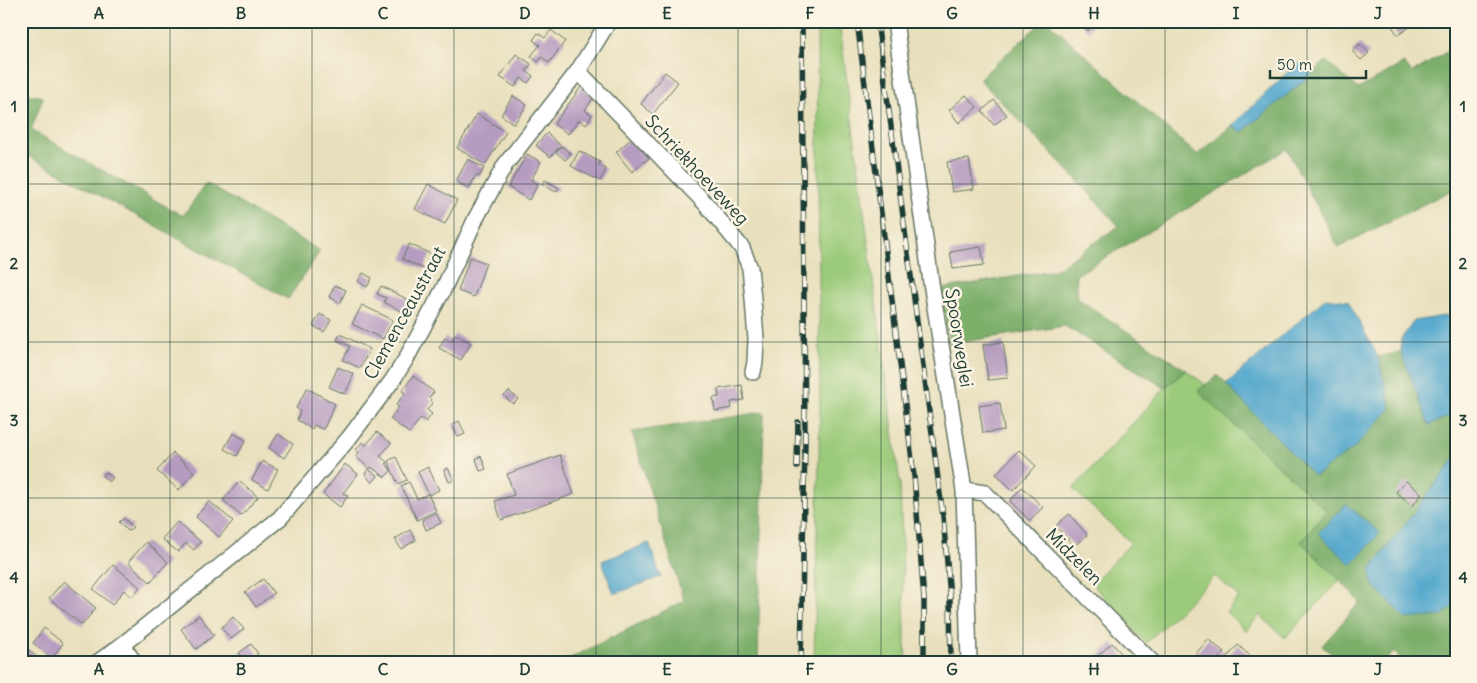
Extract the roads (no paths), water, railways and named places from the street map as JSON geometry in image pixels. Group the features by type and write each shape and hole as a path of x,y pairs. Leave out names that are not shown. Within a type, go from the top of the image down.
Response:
{"street":[{"name":"Clemenceaustraat","path":"98,662 122,645 280,518 349,438 392,382 406,359 443,290 476,218 505,165 578,71 609,21"},
{"name":"Spoorweglei","path":"895,21 931,282 964,490 969,662"},
{"name":"Schriekhoeveweg","path":"578,71 706,204 742,248 750,268 753,299 756,339 753,372"},
{"name":"Midzelen","path":"964,490 985,493 1152,662"},
{"path":"122,645 134,662"}],"water":[{"path":"1298,62 1313,73 1242,132 1232,126"},
{"path":"1326,298 1348,301 1378,357 1391,408 1354,448 1314,476 1226,384"},
{"path":"1456,314 1456,413 1429,425 1401,352 1401,339 1414,321"},
{"path":"1456,457 1456,604 1441,616 1406,619 1372,583 1371,569"},
{"path":"1346,504 1380,533 1351,565 1318,533"},
{"path":"649,543 661,577 614,594 602,561"}],"railway":[{"path":"801,662 805,442 802,21"},
{"path":"857,21 914,476 924,599 924,662"},
{"path":"877,21 943,516 950,597 951,662"},
{"path":"797,467 798,422"}]}
